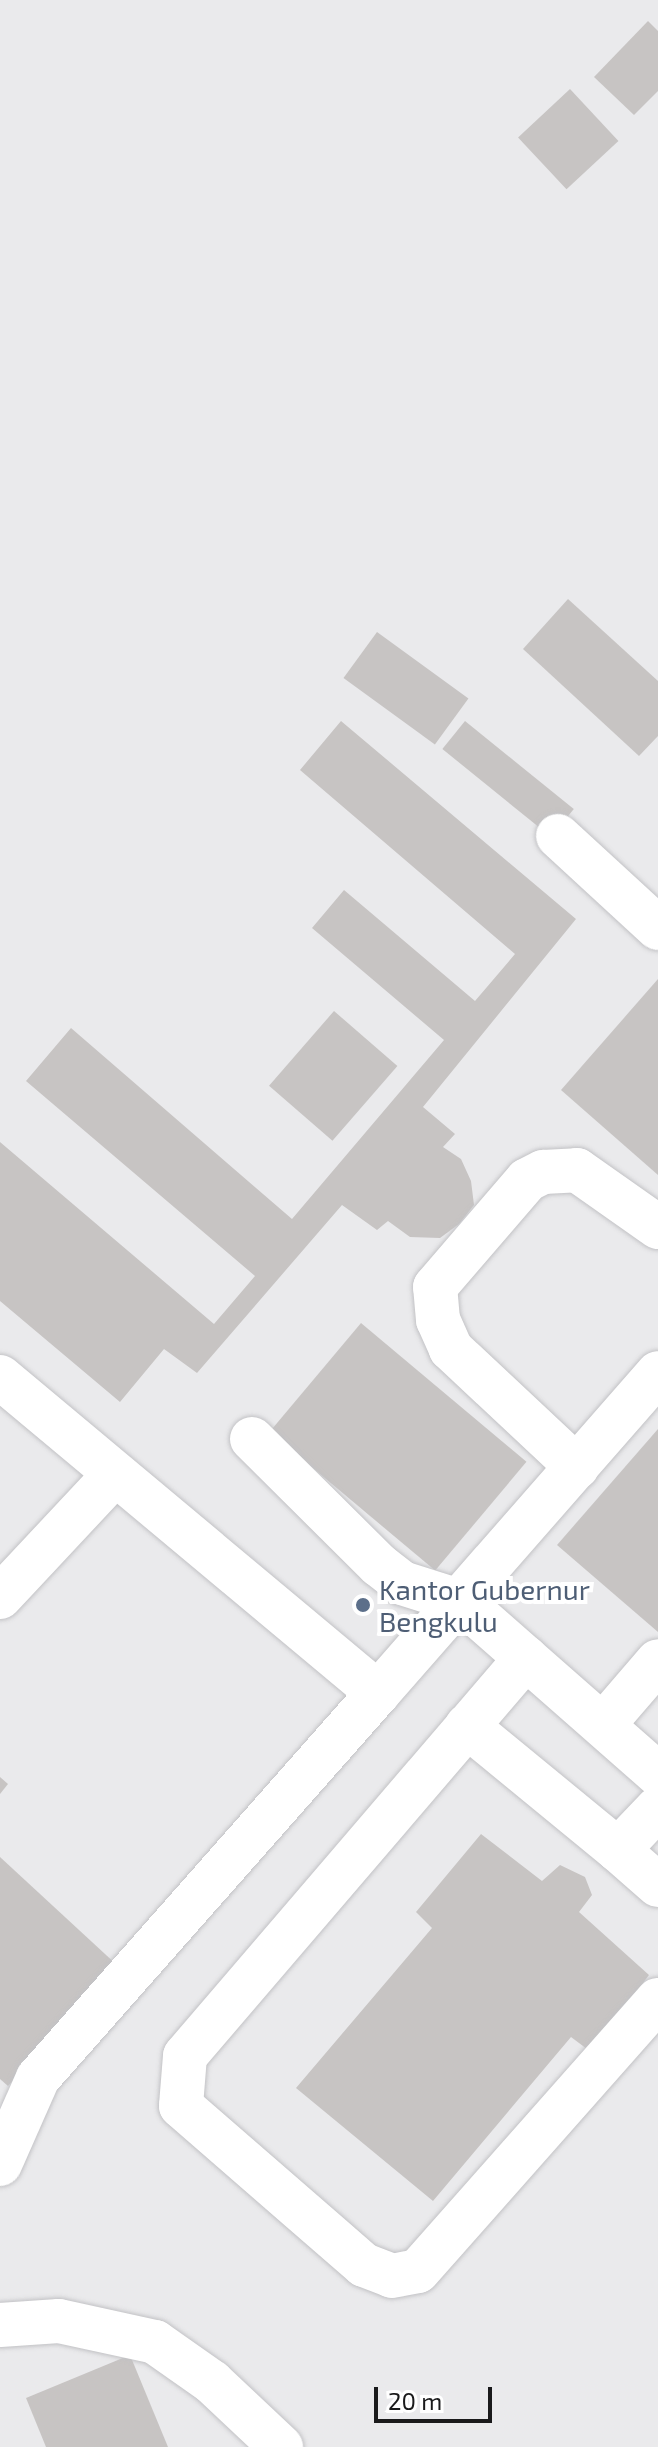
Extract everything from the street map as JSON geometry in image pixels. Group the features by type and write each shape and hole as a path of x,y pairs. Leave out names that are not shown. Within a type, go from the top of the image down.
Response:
{"street":[{"path":"558,836 658,928"},
{"path":"577,1467 451,1349 438,1320 435,1287 527,1180 543,1172 577,1170 658,1227"},
{"path":"0,2164 38,2078 462,1602 658,1373"},
{"path":"0,1377 378,1693"},
{"path":"252,1439 402,1583 462,1602 658,1774"},
{"path":"0,1597 114,1475"},
{"path":"526,1658 185,2056 181,2106 364,2265 392,2276 418,2271 658,2000"},
{"path":"603,1725 658,1661"},
{"path":"467,1726 658,1885"},
{"path":"618,1850 658,1808"},
{"path":"1,2313 59,2321 155,2342 212,2382 281,2447"}],"building":[{"path":"648,21 658,31 658,91 634,115 594,77"},
{"path":"570,89 618,141 566,189 518,137"},
{"path":"568,599 658,681 658,736 639,756 523,649"},
{"path":"377,632 468,698 435,745 343,678"},
{"path":"341,721 576,919 423,1107 455,1134 443,1147 461,1159 471,1181 474,1205 459,1224 440,1238 410,1237 388,1221 377,1230 342,1205 197,1373 164,1349 120,1402 0,1301 0,1142 214,1324 255,1276 26,1081 71,1028 292,1219 444,1040 312,928 344,890 475,1001 515,954 300,770"},
{"path":"465,721 574,809 551,837 442,749"},
{"path":"658,979 658,1175 561,1090"},
{"path":"334,1011 397,1066 332,1141 269,1086"},
{"path":"361,1323 526,1462 435,1571 270,1432"},
{"path":"658,1429 658,1632 557,1545"},
{"path":"0,1777 8,1784 0,1794"},
{"path":"481,1834 542,1881 560,1865 585,1877 592,1895 579,1912 649,1975 591,2052 571,2037 433,2201 296,2088 432,1928 416,1912"},
{"path":"0,1857 118,1966 8,2086 0,2079"},
{"path":"130,2355 168,2447 46,2447 26,2398"}],"place":[{"name":"Kantor Gubernur Bengkulu","path":"363,1605"}]}
